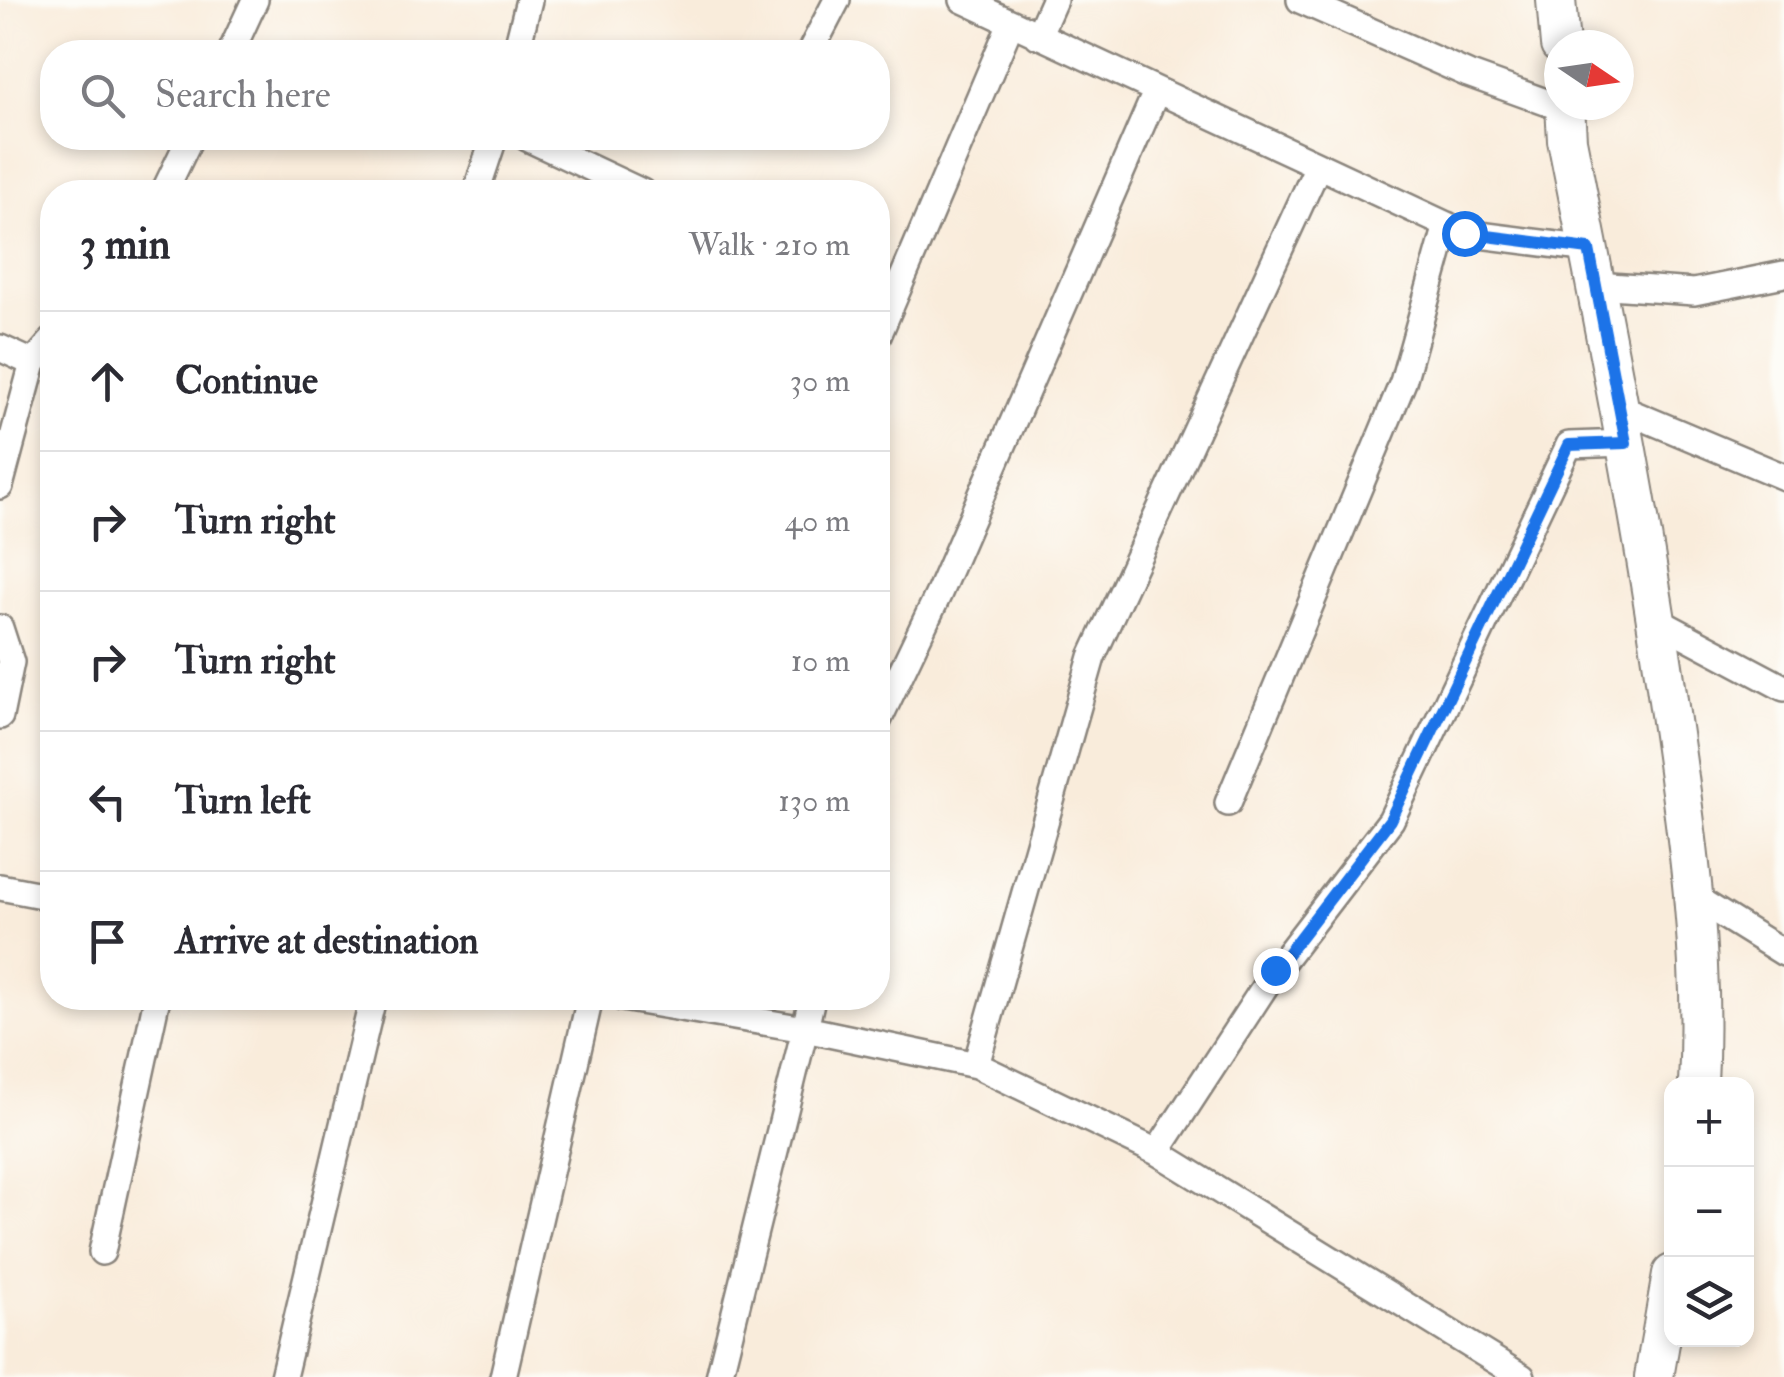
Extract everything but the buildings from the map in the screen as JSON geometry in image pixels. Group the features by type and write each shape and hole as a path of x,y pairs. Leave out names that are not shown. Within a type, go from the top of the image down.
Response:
{"main road":[{"path":"1556,0 1559,30"},
{"path":"1567,120 1656,620 1696,899 1703,995 1698,1077"},
{"path":"1654,1377 1664,1320"}],"street":[{"path":"236,40 255,0"},
{"path":"519,40 529,0"},
{"path":"816,40 836,0"},
{"path":"963,0 1464,233 1694,292 1784,274"},
{"path":"1038,36 1054,0"},
{"path":"1300,0 1468,74 1544,100"},
{"path":"890,307 1011,23"},
{"path":"890,696 939,593 1156,92"},
{"path":"170,180 184,150"},
{"path":"480,180 490,150"},
{"path":"553,150 616,180"},
{"path":"976,1065 1092,657 1318,166"},
{"path":"1228,803 1403,382 1447,226"},
{"path":"0,348 32,362"},
{"path":"0,486 32,362 40,354"},
{"path":"1157,1152 1275,970 1390,820 1569,445 1623,426 1784,478"},
{"path":"1656,620 1784,688"},
{"path":"0,628 12,662 0,716"},
{"path":"0,887 40,895"},
{"path":"1696,899 1784,953"},
{"path":"102,1252 154,1010"},
{"path":"283,1377 370,1010"},
{"path":"503,1377 587,1010"},
{"path":"693,1010 976,1065 1157,1152 1522,1377"},
{"path":"719,1377 809,1010"}],"route":[{"path":"1275,970 1390,820 1569,445 1626,443 1589,249 1464,233"}]}
